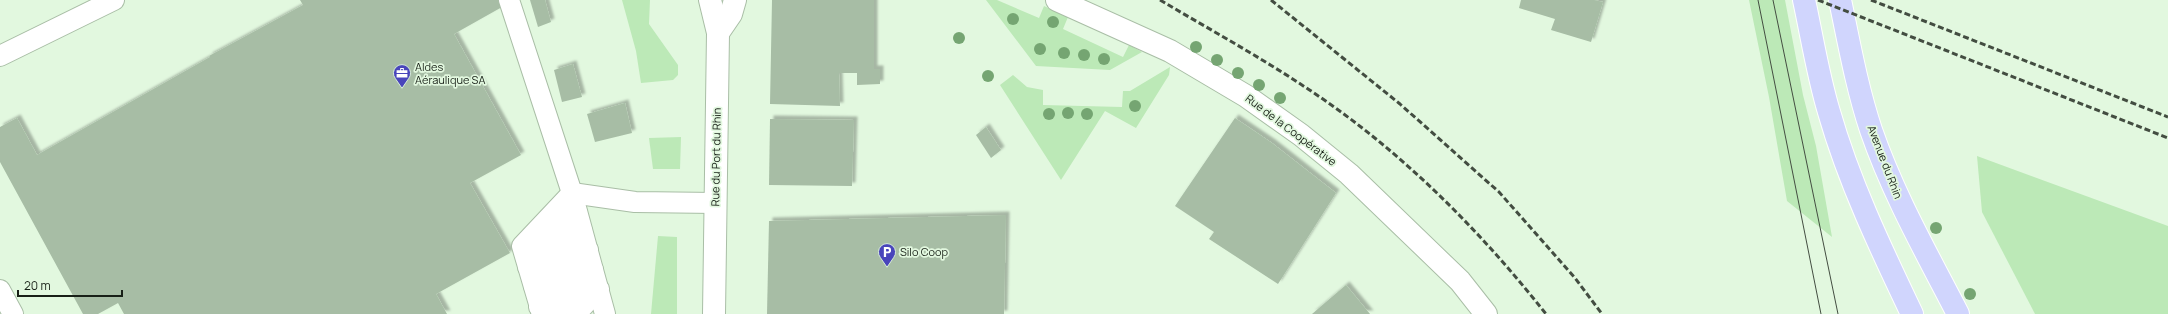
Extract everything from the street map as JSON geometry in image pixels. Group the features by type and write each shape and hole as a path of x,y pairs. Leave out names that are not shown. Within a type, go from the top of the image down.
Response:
{"main road":[{"path":"1804,0 1829,112 1855,185 1879,244 1912,314"},
{"name":"Avenue du Rhin","path":"1840,0 1849,48 1871,130 1897,195 1958,314"}],"street":[{"name":"Rue du Port du Rhin","path":"710,0 718,33 714,314"},
{"path":"718,33 731,14 735,0"},
{"name":"Rue de la Coopérative","path":"1057,0 1170,51 1246,96 1301,135 1349,174 1455,275 1486,314"}],"lane":[{"path":"0,56 114,0"},
{"path":"509,0 572,193 599,289 603,312"},
{"path":"572,193 635,202 716,203"},
{"path":"545,312 534,286 522,246 572,193"},
{"path":"528,267 580,222"},
{"path":"534,286 580,222"},
{"path":"545,312 588,250"},
{"path":"545,312 593,270"},
{"path":"576,314 599,289"},
{"path":"0,290 13,314"}],"green space":[{"path":"622,0 650,0 649,24 678,65 678,75 673,80 641,83 636,51"},
{"path":"986,0 997,0 1039,18 1044,6 1068,17 1063,29 1123,57 1129,45 1142,52 1110,70 1036,66"},
{"path":"1749,0 1785,0 1803,95 1816,146 1832,237 1787,201 1769,97"},
{"path":"1170,67 1169,75 1136,128 1105,111 1061,180 1000,85 1013,75 1027,87 1043,90 1043,105 1122,107 1123,91 1130,91"},
{"path":"681,137 680,169 653,169 649,138"},
{"path":"1977,156 2168,226 2168,314 2035,314 1982,212"},
{"path":"658,236 677,237 677,314 651,314"}],"building":[{"path":"300,0 498,0 502,7 454,34 521,155 470,183 510,253 436,294 447,314 124,314 118,303 98,314 83,314 0,162 0,127 17,118 37,155 210,57 209,56 303,5"},
{"path":"530,0 545,0 551,22 538,27"},
{"path":"772,0 874,0 874,69 880,69 880,84 857,85 857,73 839,73 840,106 770,104"},
{"path":"1521,0 1594,0 1603,2 1591,42 1551,30 1555,19 1519,8"},
{"path":"573,64 582,97 562,102 554,70"},
{"path":"625,103 632,133 595,142 587,114"},
{"path":"1235,118 1272,143 1336,193 1278,284 1209,239 1214,232 1175,206"},
{"path":"770,119 854,120 852,186 769,185"},
{"path":"986,127 1001,150 991,158 976,135"},
{"name":"Silo Coop","path":"1006,215 1004,314 767,314 769,221"},
{"path":"1346,285 1370,314 1312,314"}],"tram line":[{"path":"1758,0 1821,314"},
{"path":"1773,0 1838,314"}],"railway":[{"path":"1160,0 1290,77 1342,112 1374,137 1436,192 1465,221 1493,251 1546,314"},
{"path":"1271,0 1400,104 1499,192 1575,278 1602,314"},
{"path":"1818,0 2168,138"},
{"path":"1871,0 2168,117"}],"place":[{"name":"Aldes Aéraulique SA","path":"402,88"},
{"name":"Silo Coop","path":"887,267"}]}
